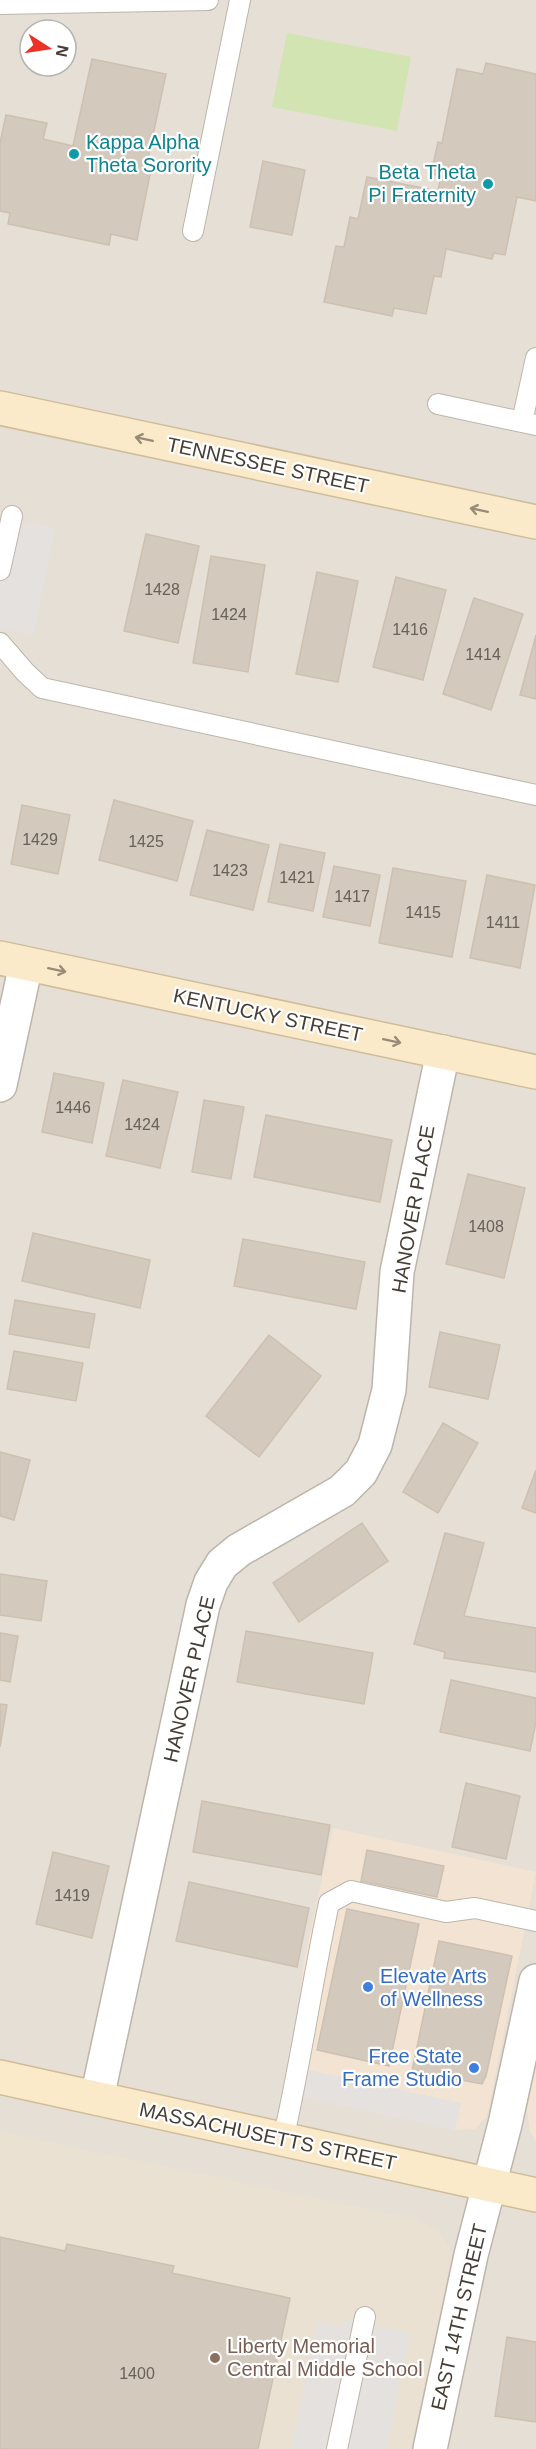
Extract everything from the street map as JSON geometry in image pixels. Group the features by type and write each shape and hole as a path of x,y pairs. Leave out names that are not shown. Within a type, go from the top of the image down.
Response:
{"main road":[{"name":"TENNESSEE STREET","path":"0,408 536,522"},
{"name":"KENTUCKY STREET","path":"13,961 536,1072"},
{"name":"MASSACHUSETTS STREET","path":"0,2077 536,2195"}],"street":[{"path":"0,1085 13,961"},
{"name":"HANOVER PLACE","path":"97,2098 203,1605 211,1582 222,1564 239,1550 342,1491 361,1472 375,1445 388,1390 397,1272 443,1052"},
{"name":"EAST 14TH STREET","path":"430,2449 471,2255 490,2185 536,1981"}],"lane":[{"path":"0,4 208,0"},
{"path":"193,231 240,0"},
{"path":"438,404 529,423 536,358"},
{"path":"0,570 12,516"},
{"path":"0,643 42,688 536,795"},
{"path":"283,2140 301,2060 319,1948 329,1903 336,1897 351,1891 446,1912 475,1908 536,1921"},
{"path":"337,2449 365,2317"}],"shaded area":[{"path":"0,0 536,0 536,2449 0,2449"},
{"path":"0,517 55,529 34,634 0,628"},
{"path":"333,1828 536,1872 489,2107 486,2117 475,2129 455,2130 282,2092 297,2019 304,1960"},
{"path":"536,2068 536,2141 530,2132 527,2110"},
{"path":"309,2070 461,2103 455,2130 303,2097"},
{"name":"Liberty Memorial Central Middle School","path":"0,2132 415,2219 438,2230 449,2247 451,2258 411,2449 0,2449"},
{"path":"345,2319 410,2333 386,2449 291,2449 318,2322 343,2327"}],"green space":[{"path":"287,33 411,57 397,131 272,107"}],"building":[{"name":"Kappa Alpha Theta Sorority","path":"92,59 166,74 147,163 152,164 137,240 111,234 109,245 8,224 10,213 0,211 0,143 6,115 47,123 43,139 73,146"},
{"name":"Beta Theta Pi Fraternity","path":"486,63 536,74 536,201 517,197 505,255 494,253 492,259 446,249 441,277 434,276 426,314 394,308 392,316 324,302 336,246 344,247 350,217 358,219 367,177 438,191 441,176 431,174 438,142 442,143 457,69 483,74"},
{"path":"263,161 305,170 292,235 250,227"},
{"path":"146,534 199,546 178,643 124,631"},
{"path":"211,556 265,565 248,672 193,663"},
{"path":"317,572 358,581 338,682 296,674"},
{"path":"396,577 446,590 423,680 373,667"},
{"path":"474,598 523,614 491,710 443,694"},
{"path":"536,635 536,699 520,695"},
{"path":"114,800 193,821 177,881 99,860"},
{"path":"22,805 70,815 58,874 11,864"},
{"path":"207,830 269,845 253,910 190,895"},
{"path":"280,844 325,853 313,911 268,902"},
{"path":"334,866 380,875 370,926 323,917"},
{"path":"393,868 466,881 452,957 379,943"},
{"path":"487,875 535,885 520,968 470,958"},
{"path":"54,1073 104,1083 92,1143 42,1132"},
{"path":"123,1080 178,1092 160,1168 106,1156"},
{"path":"204,1100 244,1107 231,1179 192,1172"},
{"path":"266,1115 392,1140 380,1202 254,1177"},
{"path":"468,1174 525,1188 504,1278 446,1264"},
{"path":"33,1233 150,1260 140,1308 22,1281"},
{"path":"243,1239 365,1262 356,1309 234,1286"},
{"path":"15,1300 95,1314 89,1348 9,1334"},
{"path":"440,1332 500,1345 488,1399 429,1387"},
{"path":"269,1335 321,1376 259,1457 206,1416"},
{"path":"14,1351 83,1363 76,1401 7,1389"},
{"path":"443,1423 478,1443 438,1513 403,1492"},
{"path":"0,1452 30,1460 14,1520 0,1516"},
{"path":"536,1470 536,1513 522,1508"},
{"path":"362,1523 388,1561 299,1622 273,1583"},
{"path":"445,1533 484,1543 464,1616 536,1628 536,1672 444,1658 445,1652 414,1644"},
{"path":"0,1574 47,1581 41,1621 0,1615"},
{"path":"246,1631 373,1653 364,1704 237,1682"},
{"path":"0,1633 18,1636 10,1682 0,1680"},
{"path":"451,1680 536,1698 536,1722 530,1751 440,1732"},
{"path":"0,1704 7,1705 0,1747"},
{"path":"466,1783 520,1796 506,1859 452,1847"},
{"path":"202,1801 330,1825 321,1875 193,1852"},
{"path":"367,1850 444,1866 437,1897 361,1881"},
{"path":"53,1852 109,1866 92,1938 36,1924"},
{"path":"189,1882 309,1908 297,1967 176,1941"},
{"name":"Elevate Arts of Wellness","path":"347,1909 419,1924 389,2066 317,2050"},
{"path":"439,1941 512,1956 486,2076 482,2084 412,2071"},
{"path":"0,2237 65,2251 67,2244 174,2266 172,2273 290,2298 258,2449 0,2449"},
{"path":"507,2337 536,2342 536,2422 495,2416"}],"place":[{"name":"Kappa Alpha Theta Sorority","path":"74,154"},
{"name":"Beta Theta Pi Fraternity","path":"488,184"},
{"name":"Elevate Arts of Wellness","path":"368,1987"},
{"name":"Free State Frame Studio","path":"474,2068"},
{"name":"Liberty Memorial Central Middle School","path":"215,2358"}]}
